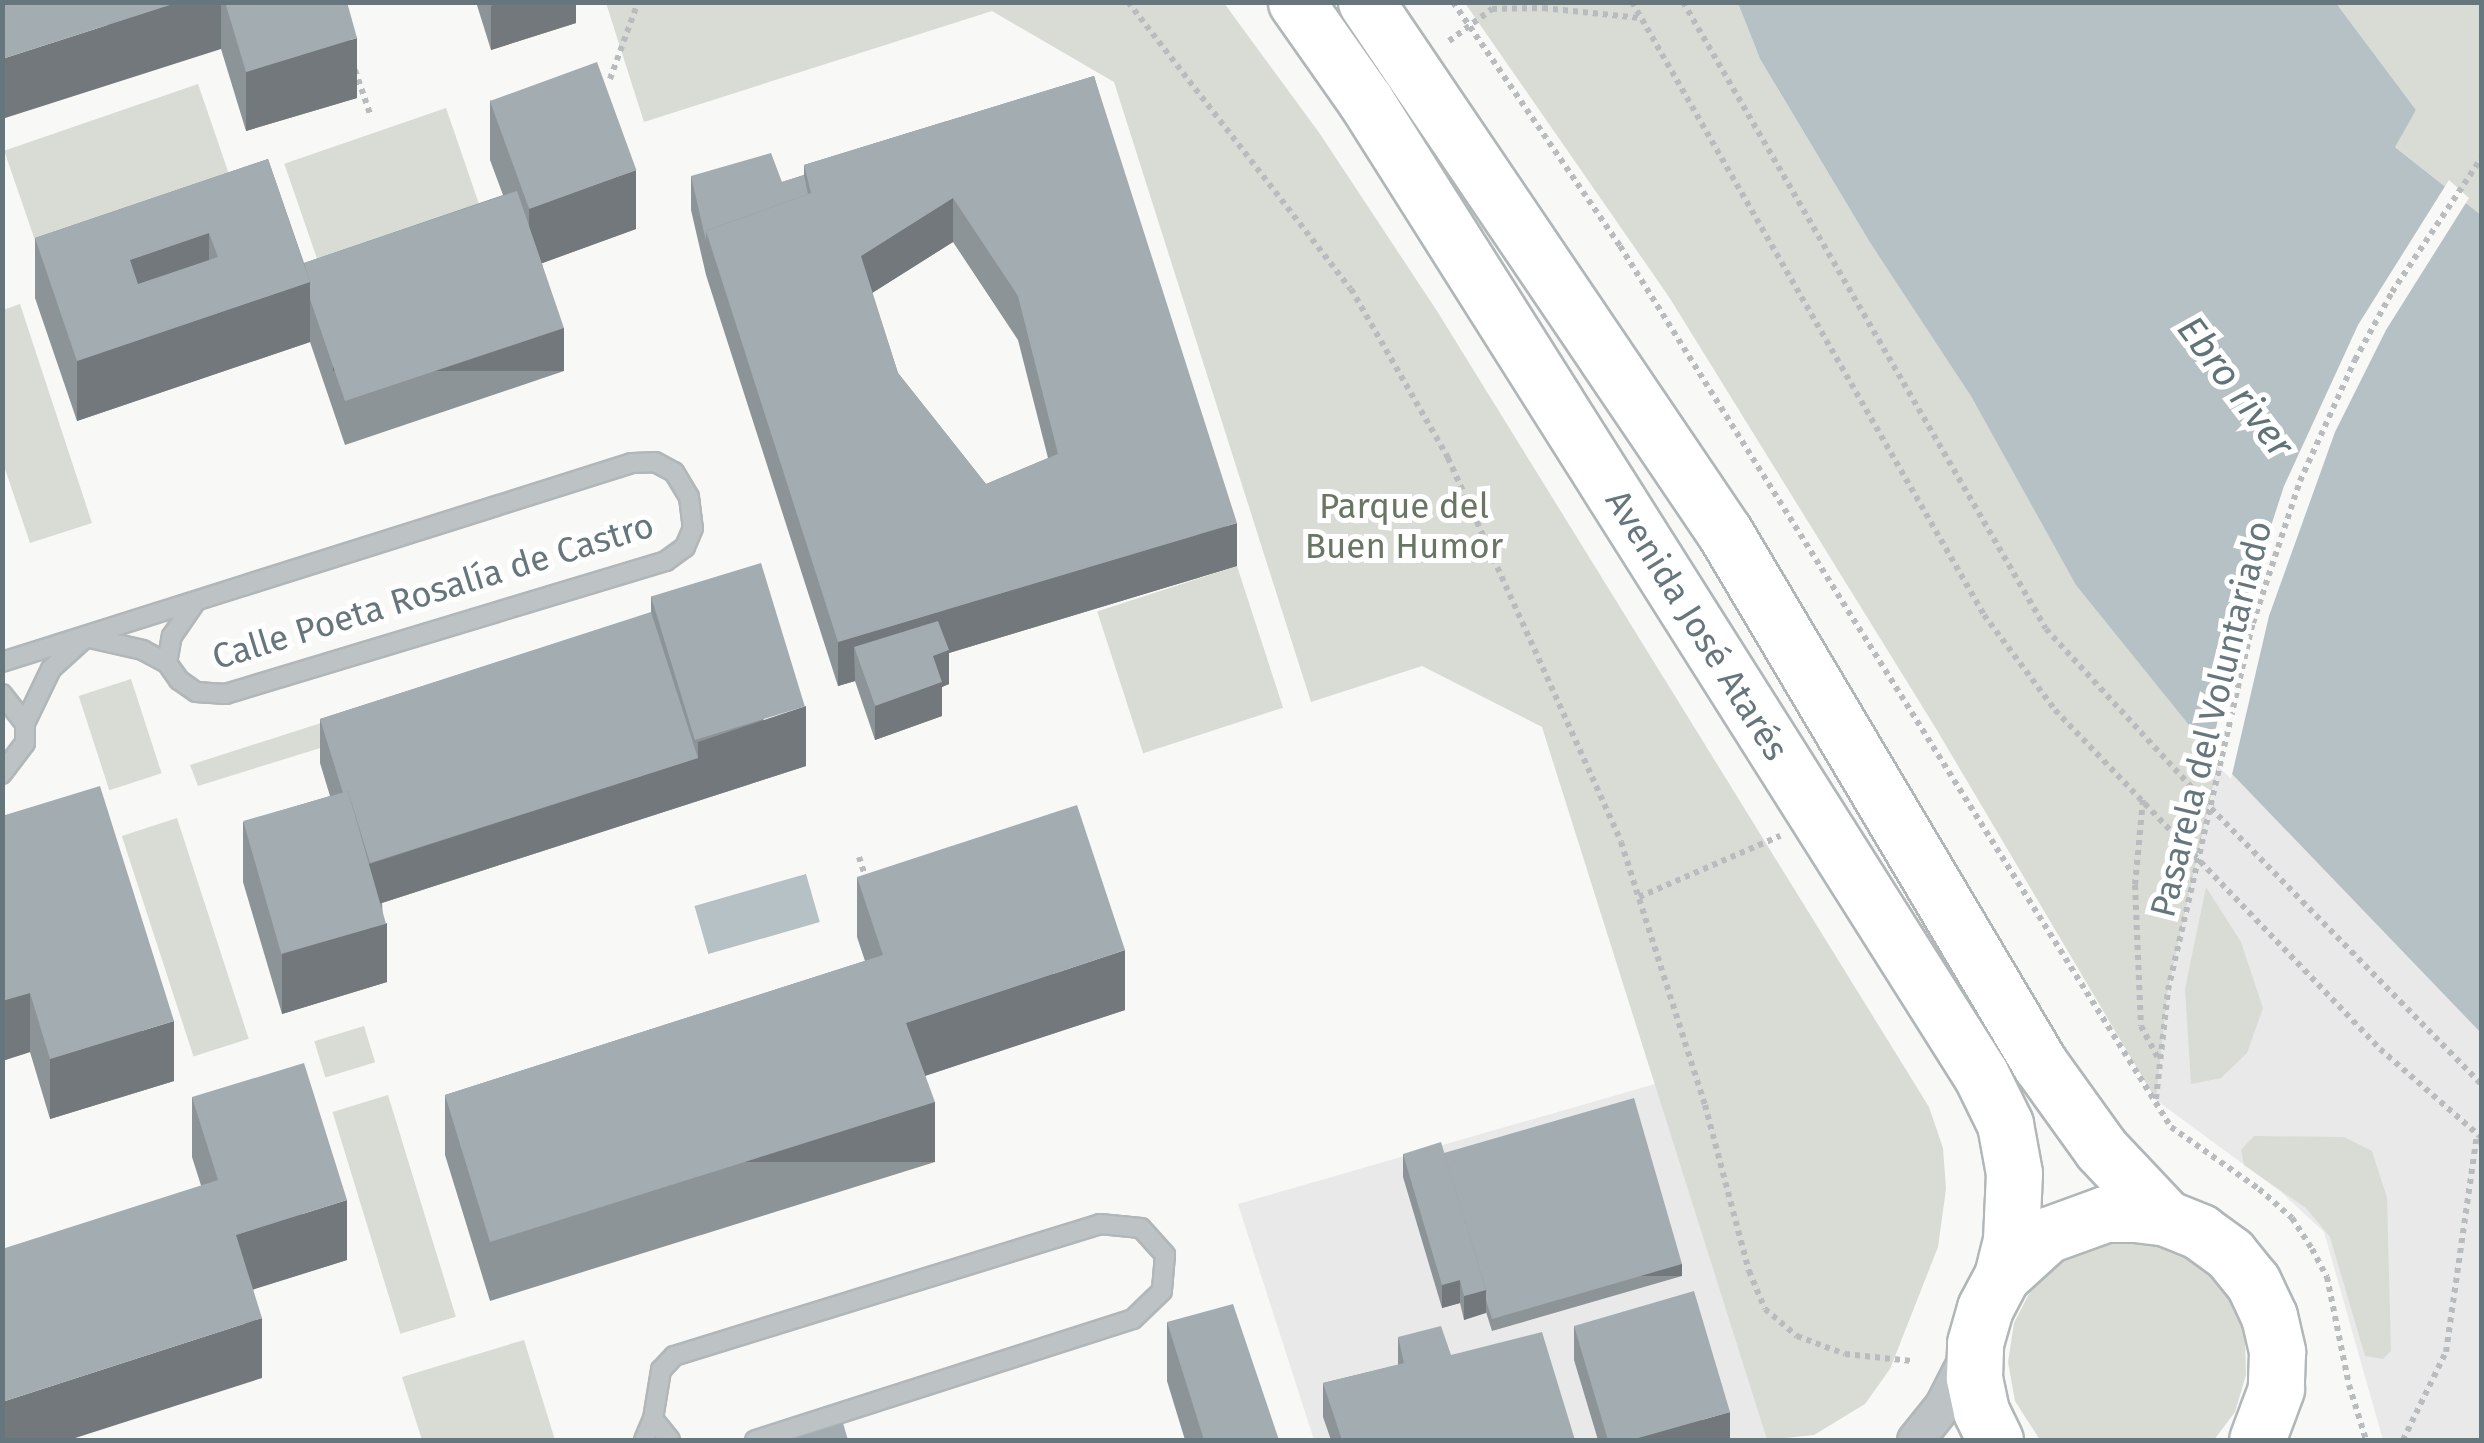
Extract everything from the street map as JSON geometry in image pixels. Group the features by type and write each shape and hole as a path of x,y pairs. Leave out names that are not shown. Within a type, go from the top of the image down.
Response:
{"main road":[{"name":"Avenida José Atarés","path":"1296,2 1375,117 1982,1074 2005,1124 2014,1174 2010,1240 2002,1276"},
{"name":"Avenida José Atarés","path":"1366,2 1724,533 2040,1064 2101,1149 2166,1218"},
{"path":"1995,1440 1981,1411 1974,1377 1975,1342 1984,1308 2002,1276 2047,1234 2105,1214 2166,1218 2200,1232 2230,1254 2254,1282 2270,1316 2277,1352 2276,1389 2290,1440"},
{"path":"2257,1440 2276,1389"}],"street":[{"path":"1915,1440 1943,1405 1975,1342"}],"lane":[{"name":"Calle Poeta Rosalía de Castro","path":"2,662 632,463 655,462 674,472 689,497 693,528 685,548 666,561 226,694 196,692 179,680 167,663 114,640 86,637 52,669 25,723 25,743 2,774"},
{"name":"Calle Poeta Rosalía de Castro","path":"167,663 172,636 196,601"},
{"path":"2,694 25,723"},
{"path":"644,1440 653,1419 660,1370 674,1356 1100,1224 1142,1228 1165,1255 1162,1291 1133,1319 755,1440"},
{"path":"653,1419 670,1440"}],"path":[{"path":"610,79 638,2"},
{"path":"1128,2 1351,289 1448,458 1621,842 1705,1105 1749,1271 1765,1308 1797,1336 1845,1354 1912,1361"},
{"path":"1453,2 1470,26"},
{"path":"1632,2 1984,615 2055,710 2380,1050 2480,1138 2446,1352 2403,1440"},
{"path":"1683,2 2046,628 2204,801 2482,1085"},
{"path":"1413,68 1492,9 1543,8 1641,18"},
{"name":"Pasarela del Voluntariado","path":"1470,26 1620,246 2156,1100 2168,990 2253,623 2300,481 2354,360 2392,292 2482,158"},
{"path":"354,68 371,117"},
{"path":"2143,798 2135,885 2141,1026 2159,1060"},
{"path":"1639,897 1785,834"},
{"path":"859,857 871,891"}],"shaded area":[{"path":"2219,760 2481,1033 2481,1440 2383,1440 2324,1232 2281,1192 2156,1100 2168,990"},
{"path":"1655,1084 1767,1440 1314,1440 1238,1204"}],"green space":[{"name":"Parque del Buen Humor","path":"606,3 1224,3 1320,134 1437,311 1929,1107 1943,1148 1946,1189 1938,1247 1890,1369 1865,1404 1814,1435 1767,1440 1542,727 1422,666 1311,702 1114,82 992,11 644,122"},
{"path":"1465,3 1738,3 1760,59 1869,241 2219,760 2168,990 2156,1100 1935,727 1669,297"},
{"path":"2336,3 2481,3 2481,215 2394,146 2416,110"},
{"path":"198,84 231,180 37,247 4,151"},
{"path":"446,108 479,204 318,260 284,164"},
{"path":"20,304 92,523 30,543 2,460 3,310"},
{"path":"1237,566 1283,708 1143,753 1097,611"},
{"path":"748,586 755,613 198,786 190,765"},
{"path":"131,679 162,773 109,790 79,696"},
{"path":"177,818 249,1039 194,1057 122,836"},
{"path":"2206,887 2241,942 2263,1008 2247,1053 2221,1078 2191,1084 2185,989"},
{"path":"364,1026 375,1062 325,1078 314,1041"},
{"path":"388,1095 456,1317 400,1334 333,1112"},
{"path":"2254,1136 2344,1137 2372,1151 2387,1198 2391,1351 2383,1359 2365,1356 2330,1237 2306,1208 2244,1165 2241,1150"},
{"path":"2134,1241 2172,1250 2206,1270 2230,1300 2245,1336 2246,1375 2235,1412 2214,1440 2040,1440 2015,1401 2008,1362 2014,1323 2032,1288 2060,1261 2095,1245"},
{"path":"524,1340 555,1440 422,1440 402,1377"}],"water":[{"name":"Ebro river","path":"1738,3 2336,3 2416,110 2395,147 2481,215 2481,1033 2210,751 2076,585 1971,396 1869,241 1760,59"},
{"path":"806,874 820,922 708,954 694,906"}],"pier":[{"path":"2449,180 2469,198 2386,330 2335,432 2269,616 2231,779 2209,757 2246,603 2284,486 2358,325"}],"building":[{"path":"2,2 5,4 179,2 2,59"},
{"path":"225,2 347,2 357,38 246,72"},
{"path":"597,62 636,170 529,209 490,101"},
{"path":"1094,76 1237,523 838,642 706,231 811,193 804,165","holes":["953,198 1018,296 1058,454 986,484 898,373 861,256"]},
{"path":"771,153 782,182 804,175 808,194 706,231 706,241 691,176"},
{"path":"268,159 310,282 77,361 35,238","holes":["209,233 218,257 138,284 130,260"]},
{"path":"517,191 564,328 345,401 310,299 304,263"},
{"path":"761,563 805,706 695,740 651,597"},
{"path":"651,612 698,758 370,863 320,719"},
{"path":"938,621 949,650 933,656 942,682 875,706 854,647"},
{"path":"100,786 174,1021 50,1059 30,993 2,1001 2,816"},
{"path":"348,791 386,924 281,954 243,821"},
{"path":"1077,805 1125,950 906,1023 935,1102 490,1242 445,1095 883,955 857,877"},
{"path":"304,1063 347,1200 236,1235 262,1318 2,1402 2,1249 218,1180 192,1097"},
{"path":"1634,1098 1682,1264 1492,1319 1444,1153"},
{"path":"1441,1142 1486,1290 1464,1296 1460,1280 1442,1285 1403,1154"},
{"path":"1694,1291 1730,1412 1631,1440 1608,1440 1574,1326"},
{"path":"1233,1304 1279,1440 1204,1440 1167,1322"},
{"path":"1441,1326 1451,1355 1542,1332 1575,1440 1342,1440 1323,1383 1404,1363 1398,1337"},
{"path":"843,1423 848,1440 789,1440"}]}
